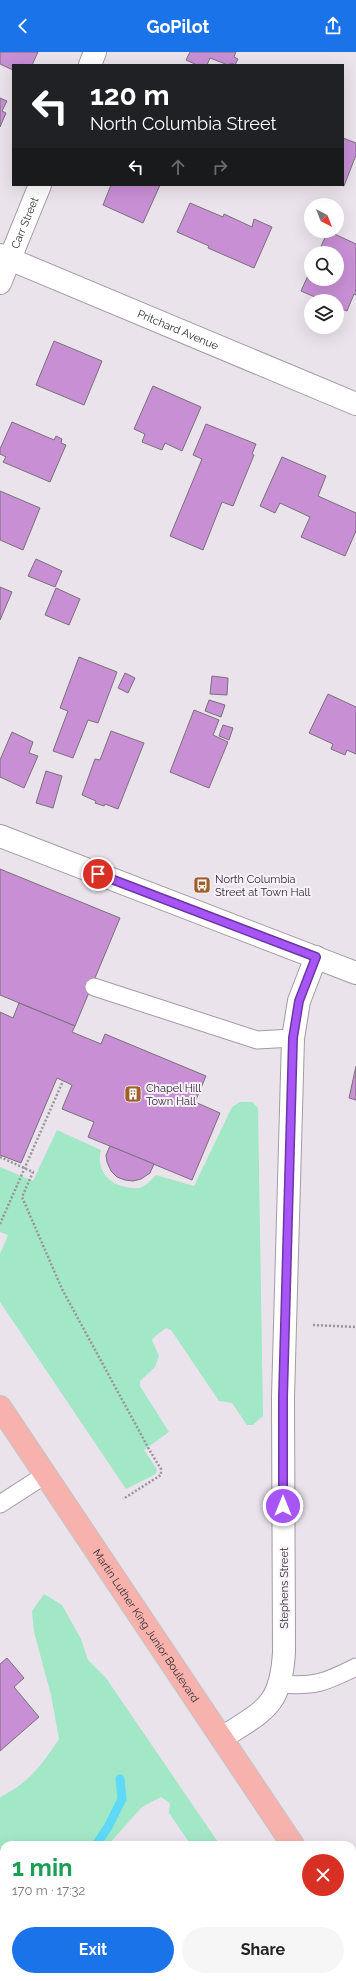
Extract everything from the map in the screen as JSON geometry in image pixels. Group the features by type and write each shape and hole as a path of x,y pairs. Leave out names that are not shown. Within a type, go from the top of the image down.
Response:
{"main road":[{"name":"Martin Luther King Junior Boulevard","path":"0,1406 290,1841"}],"street":[{"path":"90,64 95,52"},
{"name":"Carr Street","path":"0,283 5,257 40,186"},
{"name":"Pritchard Avenue","path":"5,257 356,404"},
{"path":"0,836 356,973"},
{"name":"Stephens Street","path":"222,1738 264,1710 277,1693 283,1674 283,1397 293,1038 299,1001 316,957"}],"lane":[{"path":"94,987 257,1040 293,1038"},
{"path":"0,1504 45,1475"},
{"path":"280,1684 313,1685 333,1679 356,1667"}],"path":[{"path":"0,1224 63,1081"},
{"path":"0,1157 33,1172 22,1197 62,1288 161,1469 161,1475 123,1499"},
{"path":"310,1325 356,1327"}],"green space":[{"path":"240,1102 252,1102 258,1108 263,1416 253,1425 247,1425 232,1403 219,1401 171,1330 166,1328 152,1340 159,1356 155,1367 140,1381 140,1386 169,1432 144,1450 157,1469 156,1474 126,1489 0,1302 0,1254 8,1235 0,1232 0,1167 33,1181 57,1130 101,1150 100,1163 104,1174 108,1179 119,1185 140,1188 146,1185 156,1175 194,1186 232,1107"},
{"path":"44,1594 62,1605 81,1639 88,1660 106,1678 217,1841 188,1841 169,1813 170,1803 161,1797 142,1807 112,1841 0,1841 0,1797 27,1779 46,1758 59,1739 51,1695 34,1632 32,1611"}],"building":[{"path":"0,52 38,52 32,64 12,64 12,70 0,64"},
{"path":"190,52 236,52 234,57 238,59 236,64 225,64 210,58 207,64 195,64 186,60"},
{"path":"0,98 7,101 2,111 6,113 0,127"},
{"path":"344,138 356,143 356,155 344,186"},
{"path":"111,186 160,186 143,223 103,205"},
{"path":"190,203 223,217 224,214 252,227 254,219 272,227 254,268 208,248 209,246 177,232"},
{"path":"325,238 343,238 356,244 356,295 354,294 347,311 344,310 344,294 308,294 301,291 304,284 304,286 344,286 344,246 321,246"},
{"path":"54,341 102,361 84,405 36,385"},
{"path":"153,386 201,407 182,451 165,443 162,450 142,442 145,434 134,429"},
{"path":"12,422 54,440 56,436 62,439 61,443 66,445 50,482 3,462 6,457 0,454 0,449"},
{"path":"206,424 256,444 252,454 254,455 233,506 222,502 203,550 170,536 202,459 193,455"},
{"path":"282,457 326,476 318,496 356,513 356,531 345,556 301,537 310,517 280,503 275,513 260,506"},
{"path":"0,491 40,508 23,550 0,540"},
{"path":"36,559 62,571 55,587 28,576"},
{"path":"0,587 12,592 0,620"},
{"path":"56,588 80,599 69,625 45,615"},
{"path":"79,657 117,672 98,723 88,720 73,758 53,751 68,711 60,708"},
{"path":"125,673 135,678 128,693 118,688"},
{"path":"212,676 228,678 227,695 210,694"},
{"path":"328,694 356,707 356,754 347,750 345,755 331,749 333,744 309,733"},
{"path":"209,700 225,705 221,717 205,711"},
{"path":"194,710 219,720 213,735 228,742 209,788 170,772"},
{"path":"223,725 233,728 229,740 219,736"},
{"path":"111,731 144,743 118,809 105,804 104,806 95,803 96,801 82,795 95,759 100,760"},
{"path":"12,732 33,742 29,753 38,756 24,788 0,777 0,760"},
{"path":"46,771 62,776 53,808 36,803"},
{"path":"0,869 120,918 75,1026 0,995"},
{"name":"Chapel Hill Town Hall","path":"19,1003 75,1026 72,1032 101,1044 105,1034 206,1076 195,1102 220,1113 192,1180 88,1137 94,1122 62,1109 72,1085 57,1078 21,1163 0,1155 0,1012 13,1018"},
{"path":"356,1066 356,1100 349,1098"},
{"path":"110,1146 154,1164 150,1173 141,1179 133,1181 117,1177 111,1171 107,1162 106,1155"},
{"path":"7,1658 24,1678 14,1687 39,1717 0,1751 0,1664"}],"waterway":[{"path":"99,1841 108,1827 122,1799 120,1779"}],"place":[{"name":"North Columbia Street at Town Hall","path":"202,885"},
{"name":"Chapel Hill Town Hall","path":"133,1094"}],"route":[{"path":"98,874 316,957 299,1001 293,1038 283,1397 283,1506"}]}
